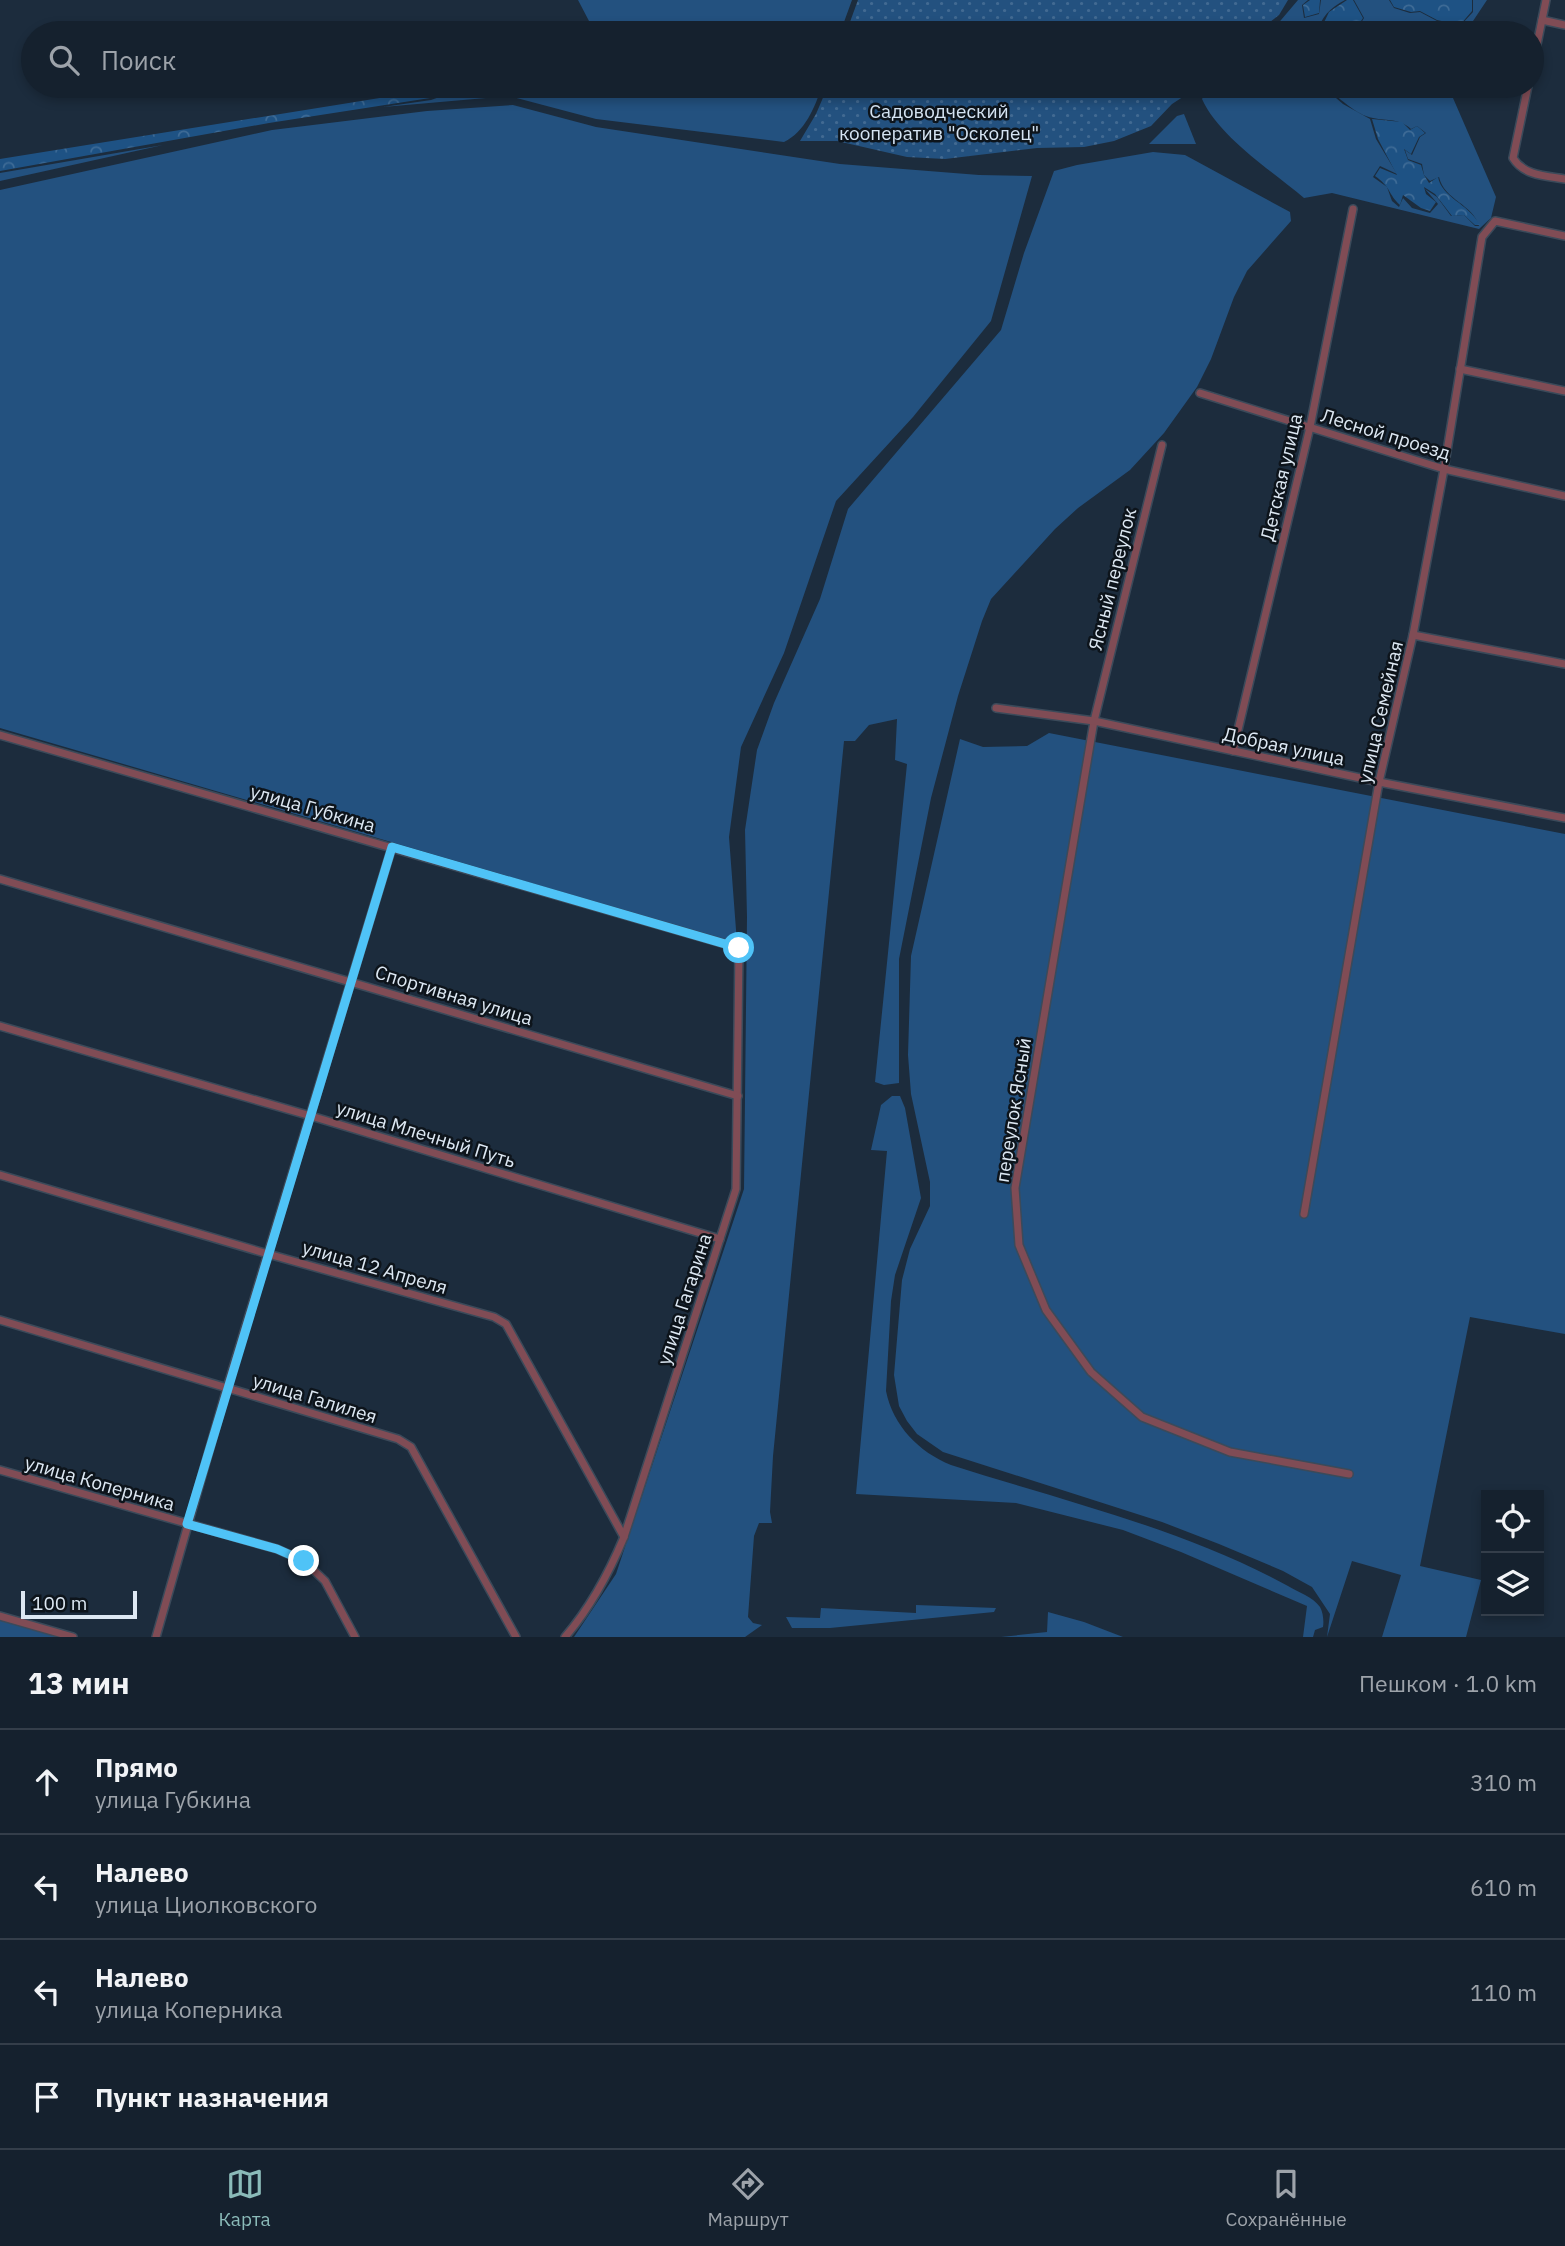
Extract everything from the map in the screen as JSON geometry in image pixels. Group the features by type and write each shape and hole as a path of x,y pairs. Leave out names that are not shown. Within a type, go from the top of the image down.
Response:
{"street":[{"path":"1546,0 1542,20 1565,25"},
{"path":"1526,98 1513,158 1518,166 1527,172 1565,179"},
{"name":"Детская улица","path":"1233,751 1310,427 1353,209"},
{"name":"улица Семейная","path":"1304,1214 1379,782 1413,635 1444,469 1482,237 1495,221 1565,236"},
{"path":"1460,369 1565,391"},
{"name":"Лесной проезд","path":"1200,393 1444,469 1565,496"},
{"name":"Ясный переулок","path":"1094,721 1162,445"},
{"path":"1413,635 1565,664"},
{"name":"Добрая улица","path":"996,708 1094,721 1379,782 1565,818"},
{"name":"переулок Ясный","path":"1094,721 1015,1188 1019,1245 1046,1310 1091,1372 1142,1417 1230,1452 1349,1474"},
{"name":"улица Губкина","path":"0,735 739,948"},
{"path":"156,1637 227,1388 392,847"},
{"name":"Спортивная улица","path":"0,879 738,1096"},
{"name":"улица Гагарина","path":"565,1637 578,1622 611,1570 624,1537 736,1189 739,948"},
{"name":"улица Млечный Путь","path":"0,1026 312,1116 720,1239"},
{"name":"улица 12 Апреля","path":"0,1175 494,1317 506,1324 624,1537"},
{"name":"улица Галилея","path":"0,1320 398,1439 411,1447 516,1637"},
{"name":"улица Коперника","path":"0,1470 277,1549 304,1561 325,1581 355,1637"},
{"path":"0,1616 74,1637"}],"green space":[{"path":"578,0 852,0 844,21 589,21"},
{"path":"858,0 1288,0 1279,15 1271,21 850,21"},
{"path":"1298,0 1308,0 1302,5 1304,18 1319,14 1321,0 1345,0 1327,13 1322,21 1280,21"},
{"path":"1310,0 1320,0 1319,13 1305,17 1303,5"},
{"path":"1347,0 1353,0 1363,18 1361,21 1325,21 1329,12"},
{"path":"1354,0 1389,0 1394,8 1410,13 1420,12 1437,21 1362,21 1364,18"},
{"path":"1390,0 1472,0 1472,11 1463,21 1442,21 1420,11 1411,12 1394,7"},
{"path":"1473,0 1487,0 1473,21 1465,21 1473,12"},
{"path":"380,98 430,98 269,123 0,171 0,159"},
{"path":"437,98 486,98 383,107"},
{"path":"517,98 817,98 798,132 784,142 596,119"},
{"name":"Садоводческий кооператив \"Осколец\"","path":"823,98 1181,98 1151,126 1114,141 1084,147 1037,148 945,159 907,157 837,141 800,141"},
{"path":"1336,98 1370,119 1376,139 1397,174 1380,166 1373,177 1387,187 1392,201 1399,207 1403,198 1412,208 1430,213 1438,204 1425,189 1437,197 1451,216 1464,215 1475,226 1479,226 1471,212 1442,185 1439,177 1430,181 1424,175 1422,164 1408,159 1405,150 1412,155 1420,137 1426,133 1417,126 1411,129 1398,121 1367,116 1340,98 1453,98 1496,197 1491,218 1479,229 1332,193 1304,198 1233,140 1202,99"},
{"path":"513,105 596,127 840,164 979,175 1032,176 991,321 913,417 836,501 784,653 741,747 729,837 737,943 0,728 0,190 272,130 427,111"},
{"path":"1184,114 1196,144 1149,144 1177,116"},
{"path":"1372,119 1402,122 1410,130 1417,126 1425,133 1419,137 1411,154 1404,149 1408,160 1421,165 1429,183 1438,177 1450,196 1469,211 1480,225 1475,225 1464,215 1452,216 1435,194 1424,187 1426,194 1436,202 1430,211 1403,195 1400,205 1375,176 1380,168 1397,175 1378,139"},
{"path":"163,145 0,181 0,173"},
{"path":"1153,152 1185,155 1290,212 1291,221 1247,271 1197,387 1164,433 1130,470 1078,508 1055,529 991,599 958,696 931,798 899,959 899,1083 884,1085 875,1082 907,764 895,760 897,719 869,725 855,741 844,741 773,1456 770,1512 772,1523 759,1523 754,1536 748,1617 753,1623 762,1625 745,1637 574,1637 616,1574 744,1189 747,917 745,830 757,750 774,703 820,599 848,509 1001,330 1024,253 1054,171"},
{"path":"1049,733 1565,834 1565,1334 1470,1317 1420,1566 1481,1580 1466,1637 1382,1637 1401,1575 1352,1561 1327,1637 1330,1614 1312,1587 1283,1571 1162,1522 943,1452 917,1434 899,1406 894,1375 902,1280 910,1249 930,1206 930,1182 911,1094 908,1055 911,956 960,739 983,747 1027,746"},
{"path":"892,1096 900,1096 905,1108 921,1198 895,1275 891,1301 886,1391 889,1404 901,1426 928,1453 951,1465 1165,1532 1248,1566 1288,1586 1313,1600 1321,1609 1323,1627 1315,1630 1313,1637 1303,1637 1307,1606 1123,1530 1016,1503 856,1494 887,1151 871,1150 881,1105"},
{"path":"916,1605 996,1608 994,1612 830,1628 792,1628 786,1617 820,1618 821,1608 916,1613"},
{"path":"1048,1612 1123,1637 1001,1637 1047,1632"},
{"path":"0,1619 62,1637 0,1637"}],"route":[{"path":"304,1561 277,1549 187,1524 392,847 739,948"}]}
